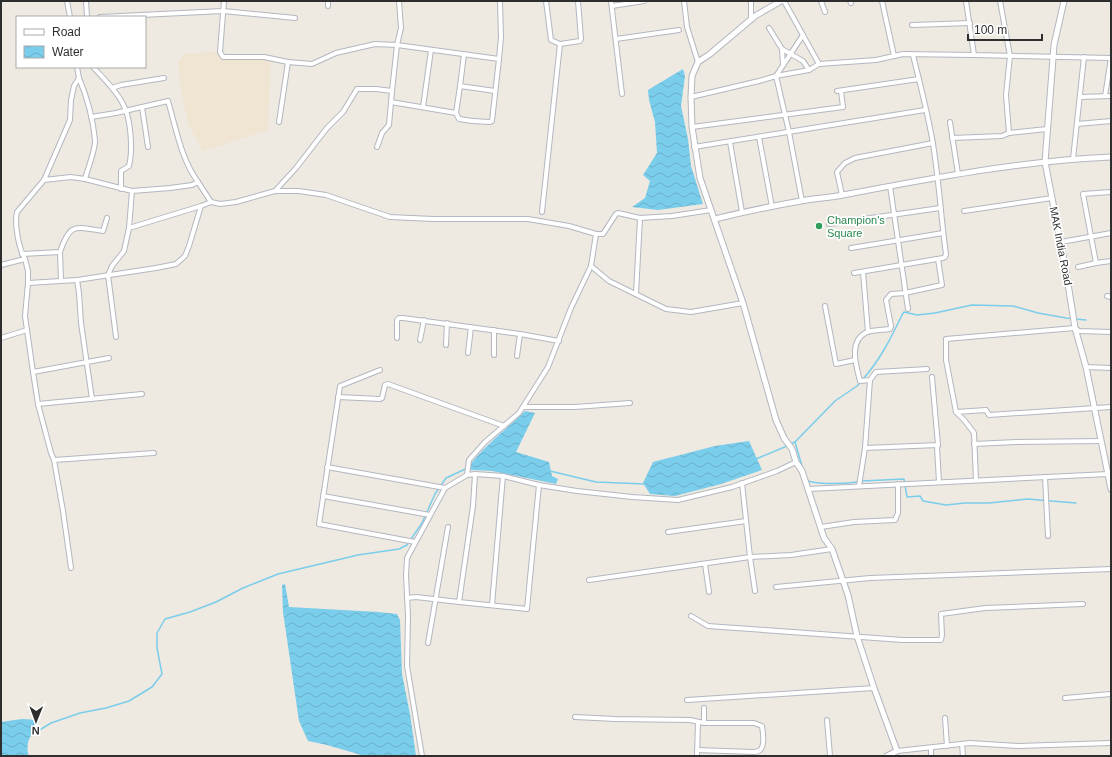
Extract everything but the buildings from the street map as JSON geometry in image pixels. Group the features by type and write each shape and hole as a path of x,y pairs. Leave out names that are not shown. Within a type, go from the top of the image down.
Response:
{"street":[{"path":"67,1 70,16"},
{"path":"86,1 87,16"},
{"path":"224,1 220,52 224,57 264,57 288,62 312,64 336,53 375,44 397,45 499,59"},
{"path":"377,147 382,133 389,125 397,45 402,28 399,1"},
{"path":"464,54 456,113 459,119 474,122 490,122 492,119 501,38 500,1"},
{"path":"546,1 551,40 560,44 580,41 581,39 578,1"},
{"path":"622,94 612,3 644,1"},
{"path":"684,1 687,27 698,62"},
{"path":"751,1 751,20"},
{"path":"819,64 783,1 751,20 698,62 692,76 691,97 694,147 700,178 743,303 776,420 792,449 796,462 802,471 824,538 832,549 848,595 857,636 874,688 898,752"},
{"path":"821,1 825,12"},
{"path":"882,1 894,56"},
{"path":"966,1 974,55"},
{"path":"1000,1 1010,56 1006,96 1009,133"},
{"name":"MAK India Road","path":"1064,1 1054,45 1044,162 1061,242 1075,328 1086,367 1111,489"},
{"path":"120,16 223,11 295,18"},
{"path":"912,25 970,23"},
{"path":"769,28 782,49 803,61 809,70"},
{"path":"616,39 679,30"},
{"path":"802,201 789,132 776,76 803,35"},
{"path":"542,212 560,44"},
{"path":"782,49 783,65"},
{"path":"423,107 431,50"},
{"path":"691,97 776,76 809,70 819,64 876,60 903,54 1111,58 1105,96"},
{"path":"854,273 938,259 945,257 946,254 933,142 913,54"},
{"path":"1073,159 1084,57"},
{"path":"279,122 288,62"},
{"path":"77,68 79,78 84,88 95,141 85,179"},
{"path":"94,68 112,88 123,103 126,110 131,141 131,159 129,166 121,171 120,188"},
{"path":"71,568 54,460 38,404 25,316 28,271 22,254 15,222 17,212 44,180 70,120 71,100 74,86 79,78"},
{"path":"112,88 121,85 164,78"},
{"path":"692,127 843,107 839,91 919,79"},
{"path":"460,86 495,91"},
{"path":"275,191 296,168 327,128 343,112 356,89 392,91"},
{"path":"1080,97 1111,96"},
{"path":"91,117 168,101 182,149 190,169 211,202"},
{"path":"391,102 456,113"},
{"path":"142,107 148,147"},
{"path":"694,147 925,110"},
{"path":"1077,124 1111,121"},
{"path":"950,122 958,174"},
{"path":"952,138 1002,136 1009,133 1047,129"},
{"path":"759,137 772,207"},
{"path":"730,142 742,212"},
{"path":"842,195 837,172 845,163 855,158 933,142"},
{"path":"715,219 742,212 938,179 958,174 1044,162 1111,157"},
{"path":"44,180 71,177 132,191 170,188 192,185 198,182"},
{"path":"890,186 908,309"},
{"path":"116,337 108,275 117,259 124,251 129,228 132,191"},
{"path":"129,228 211,202 220,204 236,202 275,191 299,191 326,195 390,217 433,219 528,219 569,226 596,234 603,234 616,214 640,218 672,216 711,210"},
{"path":"1096,263 1083,194 1111,192"},
{"path":"964,211 1052,198"},
{"path":"28,283 77,280 176,264 185,256 201,206"},
{"path":"829,224 940,208"},
{"path":"61,281 60,252 66,235 71,229 74,228 103,231 107,218"},
{"path":"636,294 640,218"},
{"path":"851,248 943,233"},
{"path":"1061,242 1111,233"},
{"path":"468,471 468,460 485,442 519,413 548,367 559,341 570,308 591,266 596,234"},
{"path":"22,254 60,252"},
{"path":"869,380 860,381 854,352 858,339 868,332 890,329 891,326 886,300 891,294 906,293 942,285 938,259"},
{"path":"1,265 25,260"},
{"path":"1078,267 1111,261"},
{"path":"591,266 609,281 666,309 691,312 743,303"},
{"path":"863,272 868,332"},
{"path":"77,280 81,323 92,399"},
{"path":"825,306 836,364 855,360"},
{"path":"397,338 398,318 447,323 559,341"},
{"path":"420,340 424,320"},
{"path":"446,344 447,323"},
{"path":"468,353 471,327"},
{"path":"976,480 974,433 956,412 946,360 946,339 1075,328 1079,331 1111,332"},
{"path":"1,338 27,330"},
{"path":"494,330 494,355"},
{"path":"517,356 520,334"},
{"path":"33,372 109,358"},
{"path":"1086,367 1111,368"},
{"path":"859,486 865,448 869,380 876,372 927,369"},
{"path":"380,370 341,384 319,524 412,541"},
{"path":"932,377 938,445 939,482"},
{"path":"338,397 380,400 382,398 385,385 388,384 504,426"},
{"path":"38,404 142,394"},
{"path":"523,407 575,407 630,403"},
{"path":"956,412 986,410 989,414 1111,407"},
{"path":"974,444 1101,441"},
{"path":"865,448 938,445"},
{"path":"54,460 154,453"},
{"path":"468,471 475,474 503,476 577,491 678,500 742,483 777,471 796,462"},
{"path":"327,467 441,487"},
{"path":"422,756 407,666 407,558 412,541 441,487 468,471"},
{"path":"458,602 473,506 475,474"},
{"path":"808,489 1108,474"},
{"path":"492,605 503,476"},
{"path":"1045,477 1048,536"},
{"path":"742,483 755,591"},
{"path":"407,598 416,597 527,609 539,484"},
{"path":"820,527 854,522 895,520 898,513 898,484"},
{"path":"323,496 427,514"},
{"path":"668,532 746,521"},
{"path":"428,643 448,527"},
{"path":"589,580 750,557 791,555 832,549"},
{"path":"705,564 709,592"},
{"path":"776,587 870,578 1111,569"},
{"path":"691,616 708,626 903,640 941,640 941,614 985,608 1083,604"},
{"path":"687,700 874,688"},
{"path":"1065,698 1111,694"},
{"path":"704,708 704,723"},
{"path":"575,717 690,720 704,723 759,724 762,726 763,732 762,749 759,756"},
{"path":"945,718 947,746"},
{"path":"827,720 830,756"},
{"path":"697,756 698,722"},
{"path":"887,756 898,752 970,742 1018,746 1111,743"},
{"path":"962,744 963,756"},
{"path":"930,748 931,756"},
{"path":"698,750 760,751"}],"shaded area":[{"path":"213,52 271,60 268,130 203,151 188,124 181,90 178,62 184,54"}],"water":[{"path":"683,69 685,76 681,106 688,139 691,166 703,204 658,210 632,207 645,198 650,181 643,175 657,153 655,122 648,90"},
{"path":"525,411 535,413 516,452 549,462 552,476 558,479 556,484 492,471 471,470 470,465 476,457"},
{"path":"749,441 762,470 721,484 675,496 650,494 643,483 653,462 715,446"},
{"path":"285,584 289,607 397,614 400,620 402,674 416,756 365,756 308,741 299,721 283,612 282,585"},
{"path":"22,719 39,720 28,742 29,756 1,756 1,722"}],"waterway":[{"path":"863,379 880,356 904,312 917,315 935,313 972,305 1013,306 1038,313 1086,320"},
{"path":"790,444 795,442 835,401 861,382"},
{"path":"795,442 802,466"},
{"path":"756,459 787,446"},
{"path":"30,736 51,723 80,713 106,708 129,701 152,687 162,674 157,648 157,633 165,619 190,612 216,602 243,588 278,574 358,555 399,549 407,545 422,523 435,494 446,478 472,466"},
{"path":"550,471 596,482 645,484"},
{"path":"806,477 808,481 826,484 858,482"},
{"path":"862,481 904,479 907,497 920,496 923,501 946,505 1027,499 1076,503"}],"place":[{"name":"Champion's Square","path":"819,226"}]}
